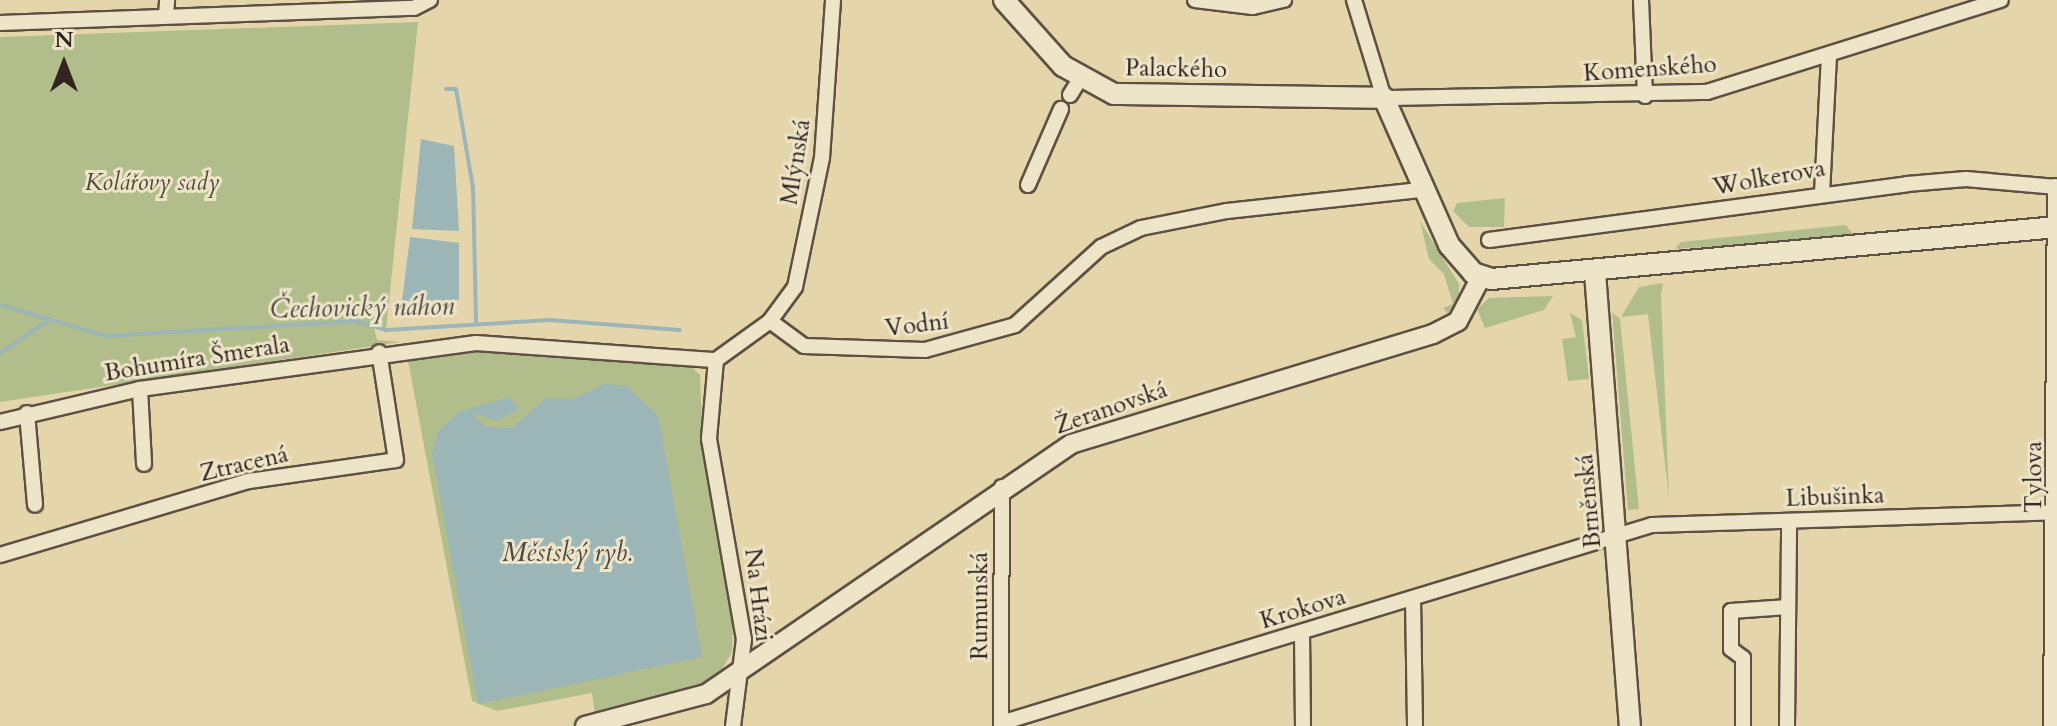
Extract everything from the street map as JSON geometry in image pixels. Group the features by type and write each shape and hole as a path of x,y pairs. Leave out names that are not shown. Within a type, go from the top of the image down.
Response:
{"main road":[{"name":"Palackého","path":"1004,0 1075,87 1126,97 1384,98"},
{"path":"1384,98 1420,190 1455,254 1481,277 1522,281 2055,227"},
{"name":"Brněnská","path":"1595,273 1618,536 1630,726"}],"street":[{"path":"166,16 167,0"},
{"path":"0,23 414,8 430,0"},
{"name":"Mlýnská","path":"770,321 795,287 822,158 833,0"},
{"path":"1195,0 1253,7 1284,0"},
{"path":"1354,0 1384,98"},
{"path":"1641,0 1645,96"},
{"name":"Komenského","path":"1384,98 1645,96 1707,92 2001,0"},
{"path":"1822,194 1829,55"},
{"path":"1028,185 1061,109"},
{"name":"Wolkerova","path":"1489,240 1774,207 1822,194 1966,179 2056,186"},
{"name":"Tylova","path":"2051,726 2057,512 2056,186"},
{"name":"Vodní","path":"770,321 794,343 902,354 986,336 1028,318 1101,247 1131,232 1227,211 1420,190"},
{"name":"Žeranovská","path":"738,676 1002,487 1071,444 1445,329 1470,307 1481,277"},
{"path":"716,360 770,321"},
{"name":"Bohumíra Šmerala","path":"0,422 27,413 140,389 404,349 550,344 716,360"},
{"name":"Ztracená","path":"0,555 249,481 396,460 379,352"},
{"name":"Na Hrázi","path":"585,726 683,705 738,676 744,639 708,419 716,360"},
{"path":"140,389 144,464"},
{"path":"27,413 35,505"},
{"name":"Rumunská","path":"1001,725 1002,487"},
{"name":"Libušinka","path":"1618,536 1652,525 2057,512"},
{"path":"1787,726 1789,521"},
{"name":"Krokova","path":"1001,725 1618,536"},
{"path":"1413,598 1415,726"},
{"path":"1743,726 1743,658 1731,649 1731,611 1788,607"},
{"path":"1302,632 1303,726"},
{"path":"733,726 738,676"}],"green space":[{"name":"Kolářovy sady","path":"418,22 386,330 374,328 377,340 400,342 0,402 0,37"},
{"path":"1505,198 1504,227 1469,227 1453,211 1457,203"},
{"path":"1420,221 1459,284 1459,299 1448,314 1443,308 1453,304 1444,274 1429,259"},
{"path":"1846,225 1855,237 1675,249 1681,242"},
{"path":"1663,283 1669,499 1648,314 1621,317 1639,287"},
{"path":"1553,296 1544,310 1485,328 1477,309 1489,298"},
{"path":"1612,312 1620,319 1639,509 1628,510"},
{"path":"1570,313 1582,320 1589,379 1568,381 1562,339 1576,337"},
{"name":"Městský ryb.","path":"486,350 689,364 700,375 703,457 733,622 732,652 718,676 700,688 595,715 592,693 497,711 472,701 407,355"}],"water":[{"path":"421,139 454,146 459,231 412,229"},
{"path":"410,237 459,243 459,300 402,301"},
{"name":"Městský ryb.","path":"605,384 627,386 658,416 702,657 478,704 432,453 438,432 459,412 511,397 518,411 497,420 473,414 485,427 512,428 546,398 572,399"}],"waterway":[{"path":"446,89 456,89 473,187 476,322"},
{"name":"Čechovický náhon","path":"0,305 105,336 355,321 386,330 550,320 680,330"},
{"path":"0,353 46,322"}]}
